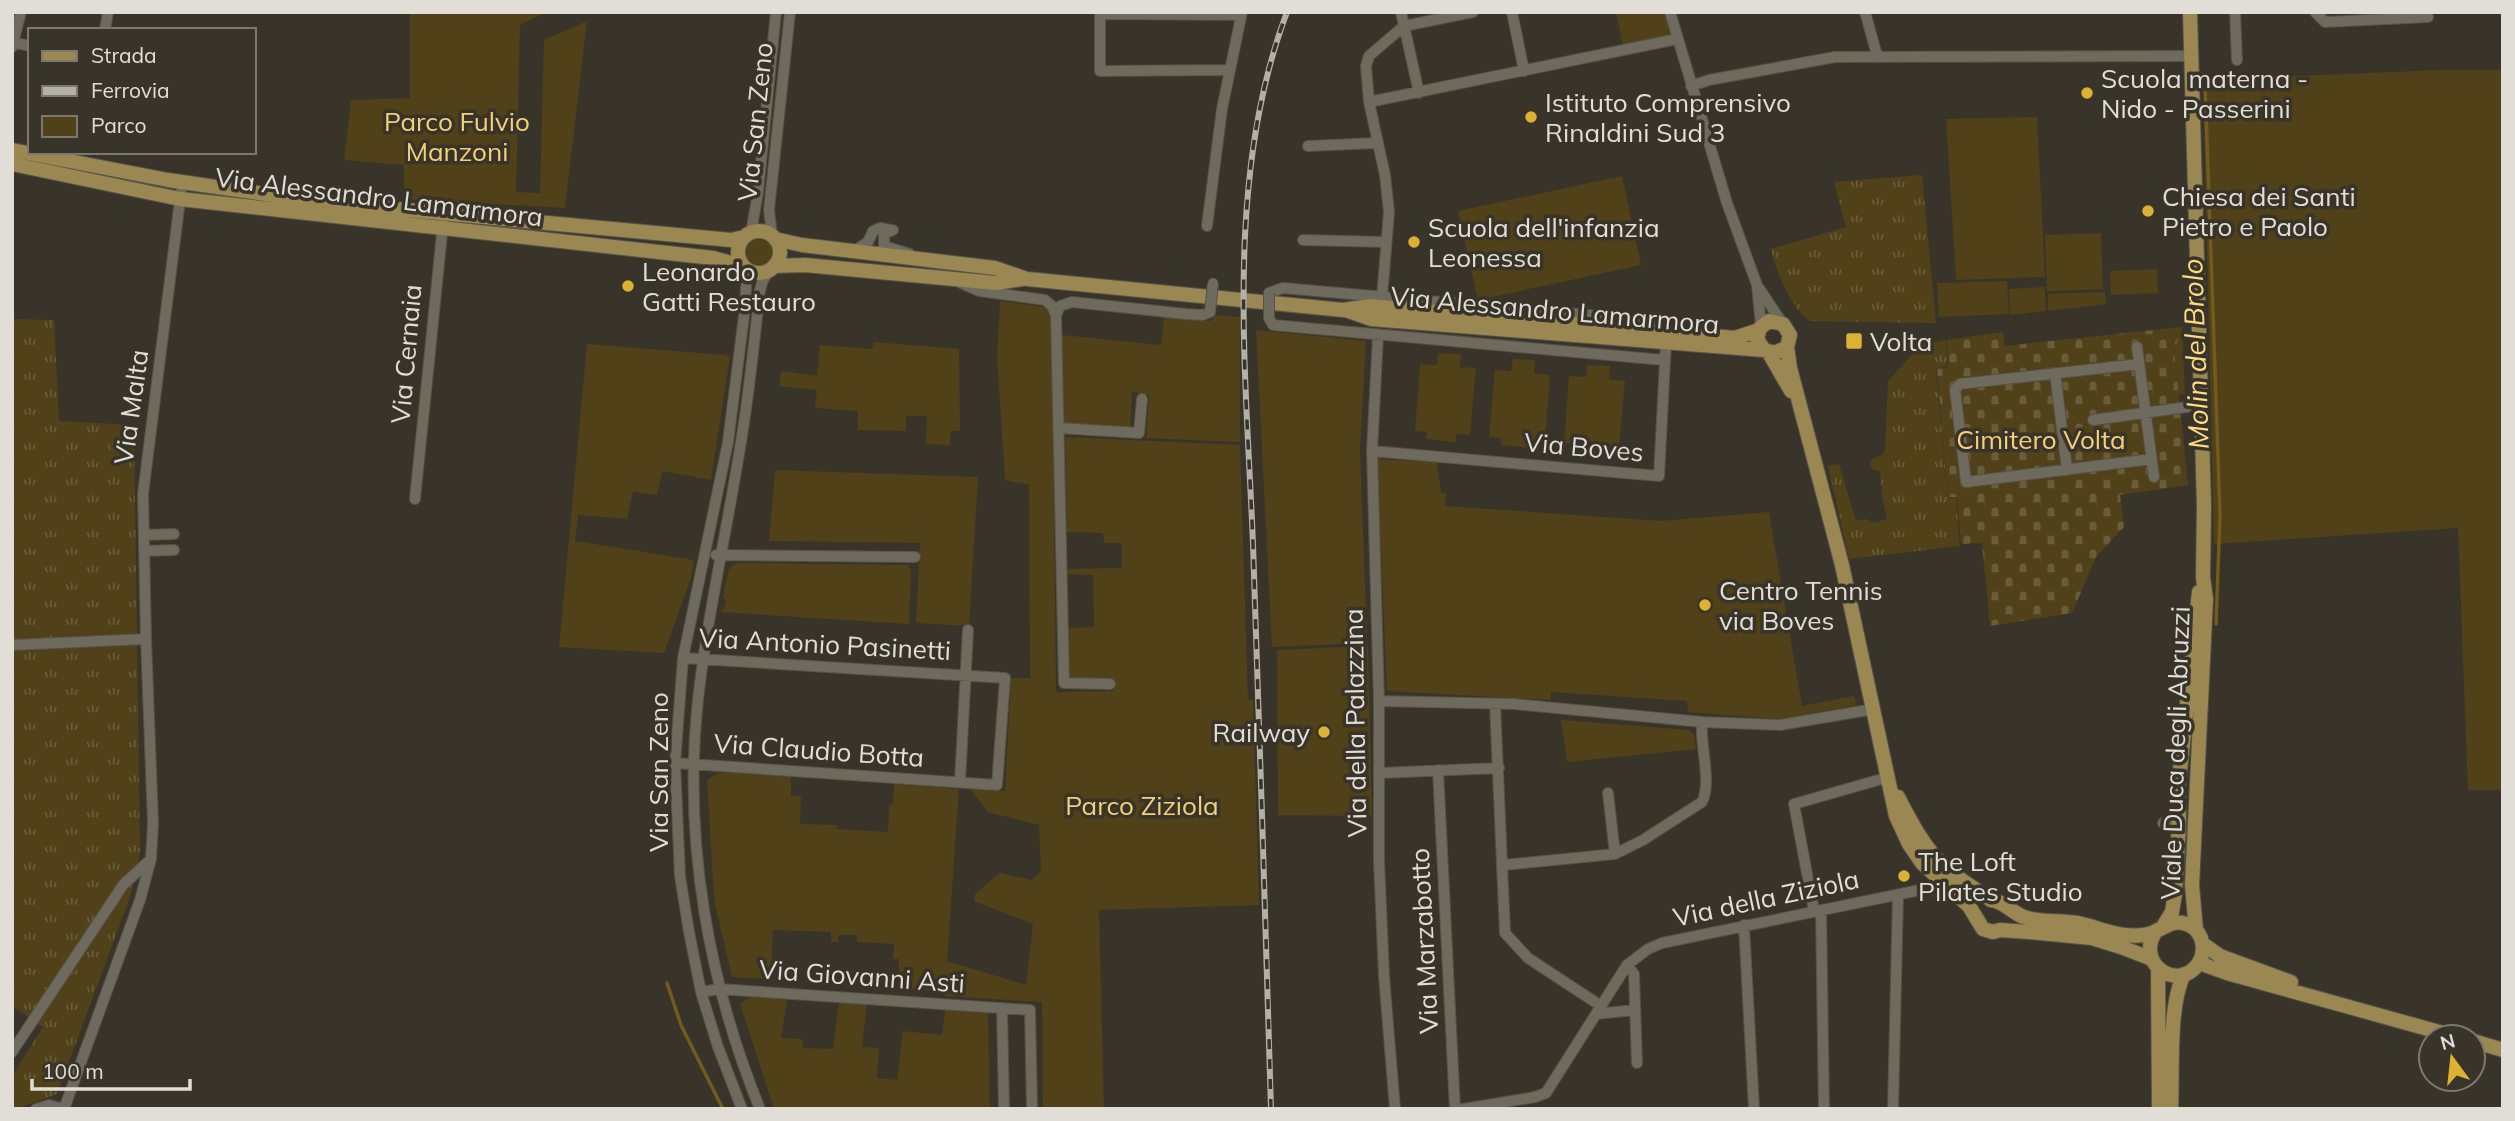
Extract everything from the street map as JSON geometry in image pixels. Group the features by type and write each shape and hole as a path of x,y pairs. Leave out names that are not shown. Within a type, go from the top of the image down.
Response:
{"main road":[{"name":"Viale Duca degli Abruzzi","path":"2190,12 2204,506 2203,577 2206,599 2192,885 2196,930"},
{"name":"Via Alessandro Lamarmora","path":"46,154 80,158 183,182 713,258 745,268"},
{"name":"Via Alessandro Lamarmora","path":"12,164 180,199 443,221 731,240 748,235"},
{"path":"762,231 774,237 780,253 772,268 761,273 745,268 738,254 748,235 762,231"},
{"name":"Via Alessandro Lamarmora","path":"774,237 802,245 995,268 1027,279"},
{"name":"Via Alessandro Lamarmora","path":"772,268 805,265 996,283 1027,279 1343,310 1371,319 1666,337 1735,338 1760,328"},
{"path":"1775,351 1790,335 1783,324 1769,321 1760,328 1757,339 1775,351 1797,402 1837,544 1896,816 1903,833 1922,863 1969,906 1979,924 1988,932 2000,930 2092,939 2121,947 2155,964 2170,975 2184,974"},
{"name":"Via Alessandro Lamarmora","path":"1666,337 1775,351"},
{"name":"Viale Duca degli Abruzzi","path":"2160,928 2172,912 2175,894 2178,789 2194,624 2203,577"},
{"path":"1890,781 1928,848 1944,866 1991,900"},
{"path":"1977,919 1982,904 1997,900 2030,919 2080,924 2124,935 2160,928 2171,923 2184,923 2196,930 2203,944 2220,956 2296,984 2326,1000"},
{"path":"2000,930 2009,918 2007,908"},
{"path":"2159,1109 2155,964 2151,942 2160,928"},
{"path":"2172,1109 2178,988 2184,974 2199,963 2203,944"},
{"path":"2199,963 2417,1026"}],"street":[{"path":"13,44 21,12"},
{"name":"Via San Zeno","path":"748,235 758,192 776,12"},
{"name":"Via San Zeno","path":"774,237 769,210 790,12"},
{"path":"1401,12 1419,93"},
{"path":"1382,298 1389,212 1385,176 1369,102 1366,65 1369,56 1404,26 1472,12"},
{"path":"1511,12 1524,71"},
{"path":"1670,12 1716,166 1757,285 1783,324"},
{"path":"1865,12 1877,55"},
{"path":"2235,12 2236,60"},
{"path":"2315,12 2325,22 2428,17"},
{"path":"1207,226 1222,109 1230,70 1241,14 1100,14 1100,71 1230,70"},
{"path":"1369,102 1677,39"},
{"path":"1691,86 1709,80 1835,57 2192,56"},
{"path":"1308,146 1377,143"},
{"name":"Via Malta","path":"36,1109 49,1105 64,1109 140,900 151,859 153,823 146,639 145,472 183,182"},
{"name":"Via Cernaia","path":"415,499 443,221"},
{"name":"Via Alessandro Lamarmora","path":"853,251 862,248 873,231 880,228 893,230 884,234 884,246 916,257"},
{"name":"Via Alessandro Lamarmora","path":"1303,240 1386,242"},
{"name":"Via San Zeno","path":"742,1109 701,992 680,876 675,764 684,658 728,443 746,308 745,268"},
{"name":"Via San Zeno","path":"760,1109 735,1043 719,989 699,875 695,764 697,710 741,444 760,290 763,280 772,268"},
{"name":"Via Alessandro Lamarmora","path":"952,279 979,291 1045,300 1056,315"},
{"path":"1110,684 1063,683 1056,315 1060,306 1072,302 1203,315 1210,312 1213,283"},
{"path":"1757,285 1760,328"},
{"name":"Via Alessandro Lamarmora","path":"1664,360 1273,325 1269,318 1269,293 1283,288 1667,322 1666,337"},
{"name":"Via della Palazzina","path":"1378,336 1371,452 1379,701 1379,861 1395,1109"},
{"name":"Via Boves","path":"1371,452 1659,476 1666,337"},
{"path":"2137,347 2154,477"},
{"path":"2139,364 1960,384 1955,390 1966,482 2152,459"},
{"path":"2055,373 2067,470"},
{"path":"1058,428 1139,433 1142,399"},
{"path":"2093,420 2188,407"},
{"path":"144,535 174,534"},
{"path":"144,551 174,550"},
{"path":"707,553 721,556 915,557"},
{"name":"Via Antonio Pasinetti","path":"965,675 968,630"},
{"path":"12,645 146,639"},
{"name":"Via Antonio Pasinetti","path":"684,658 1005,678"},
{"name":"Via Claudio Botta","path":"960,782 965,675"},
{"name":"Via Claudio Botta","path":"675,764 997,785 1005,678"},
{"path":"1379,701 1495,704 1702,722 1780,725 1874,709"},
{"path":"1495,704 1506,933 1528,958 1595,1002"},
{"path":"1503,865 1615,854 1643,840 1702,802 1707,793 1701,740 1702,722"},
{"path":"1380,773 1499,768"},
{"name":"Via Marzabotto","path":"1438,770 1455,1109"},
{"path":"1824,1109 1818,911 1794,804 1890,781"},
{"path":"1608,793 1615,854"},
{"path":"2163,822 2179,822"},
{"path":"12,1052 123,885 151,859"},
{"path":"1920,890 1937,878 1947,876 1961,887 1971,886"},
{"path":"1920,890 1952,891"},
{"name":"Via della Ziziola","path":"1463,1109 1546,1093 1627,965 1642,953 1662,943 1920,890"},
{"path":"1892,1109 1898,895"},
{"path":"1744,925 1754,1109"},
{"path":"1627,965 1634,974 1637,1063"},
{"path":"701,992 719,989"},
{"name":"Via Giovanni Asti","path":"719,989 1030,1010 1032,1109"},
{"path":"1002,1009 1004,1109"},
{"path":"1596,1014 1635,1010"},
{"path":"728,1070 728,1088 736,1109"}],"green space":[{"name":"Parco Fulvio Manzoni","path":"410,12 546,12 520,25 516,192 540,193 544,40 587,21 565,208 404,199 404,165 344,160 351,100 410,98"},
{"path":"1616,12 1664,12 1671,36 1623,47"},
{"path":"2503,70 2503,790 2468,790 2458,528 2214,544 2203,80"},
{"path":"2037,117 2045,277 1956,280 1946,119"},
{"path":"1922,175 1936,323 1809,321 1795,306 1785,288 1771,249 1846,227 1834,182"},
{"path":"1622,176 1641,265 1478,300 1458,211"},
{"path":"2101,233 2103,289 2047,291 2045,235"},
{"path":"759,239 769,243 773,253 769,263 759,267 749,263 745,253 749,243"},
{"path":"2157,269 2158,293 2111,295 2110,271"},
{"path":"2007,281 2009,314 1939,317 1937,283"},
{"path":"2045,287 2046,311 2010,315 2009,289"},
{"path":"2105,292 2106,304 2048,311 2048,294"},
{"name":"Parco Ziziola","path":"1000,301 1045,307 1052,317 1056,692 1113,691 1112,678 1072,679 1066,672 1066,628 1094,627 1093,575 1061,574 1061,569 1122,568 1122,543 1104,543 1103,533 1067,532 1065,437 1240,445 1248,699 1253,700 1259,905 1099,910 1104,1109 1043,1109 1042,1002 945,996 944,990 899,989 899,959 893,959 894,944 857,942 857,935 838,935 838,942 831,942 831,932 773,930 771,979 732,977 714,900 707,780 720,772 791,776 791,796 801,796 800,824 837,825 837,829 888,832 889,805 893,804 894,784 959,789 947,961 1026,985 1033,924 974,901 975,894 1000,873 1032,880 1041,870 1039,825 988,812 970,789 1005,791 1011,678 1030,678 1029,485 1005,480 997,358"},
{"path":"1216,315 1240,317 1240,442 1146,438 1149,395 1132,392 1130,428 1063,424 1062,335 1161,345 1164,317 1210,321"},
{"path":"12,319 54,320 59,421 134,425 140,852 130,897 57,1094 16,1109 12,1109 12,1076 43,1027 12,1006"},
{"path":"2182,327 2185,394 2179,394 2172,328"},
{"name":"Cimitero Volta","path":"2172,328 2188,485 2120,495 2124,527 2096,557 2072,613 1990,626 1982,543 1961,544 1957,497 1948,497 1937,369 1948,367 1947,340 2003,332 2005,346"},
{"path":"1256,330 1366,341 1360,449 1367,643 1272,647"},
{"path":"1930,335 1932,342 1946,340 1947,366 1936,369 1948,498 1956,497 1960,546 1849,559 1828,466 1839,464 1856,521 1866,519 1874,523 1887,519 1880,471 1873,470 1870,464 1873,458 1882,455 1885,450 1888,381"},
{"path":"874,342 959,349 960,431 950,431 950,445 926,444 927,416 906,416 906,431 858,430 858,411 815,408 817,390 779,386 781,371 817,376 820,345 872,349"},
{"path":"587,344 730,357 711,480 662,471 657,495 633,492 627,519 578,515 575,541 694,560 691,578 664,653 559,647"},
{"path":"1438,353 1461,354 1460,367 1476,368 1470,435 1456,434 1456,442 1426,439 1427,432 1415,431 1420,364 1437,365"},
{"path":"1513,359 1535,360 1534,373 1550,375 1545,441 1531,440 1530,448 1501,445 1501,438 1489,437 1495,370 1511,371"},
{"path":"1587,365 1610,366 1609,379 1625,381 1619,447 1605,446 1605,454 1575,451 1576,444 1564,443 1569,376 1586,377"},
{"path":"1377,459 1437,462 1441,493 1446,493 1445,506 1661,521 1769,512 1802,706 1854,696 1857,705 1779,719 1688,712 1687,701 1551,692 1551,700 1387,691"},
{"path":"775,470 978,477 969,626 916,623 920,543 769,541"},
{"path":"737,563 908,565 911,570 909,624 720,612 726,602 723,596 729,569"},
{"name":"Railway","path":"1368,646 1372,816 1278,815 1277,650"},
{"path":"1561,720 1689,730 1694,735 1696,749 1567,762"},
{"path":"751,997 787,1000 781,1038 802,1039 803,1048 833,1049 839,1002 867,1004 862,1047 879,1048 877,1078 897,1080 903,1031 942,1035 945,1010 988,1013 990,1109 774,1109 740,1004"}],"waterway":[{"name":"Molin del Brolo","path":"2205,83 2220,515 2216,624"},
{"path":"667,983 681,1025 723,1109"}],"railway":[{"path":"1271,1109 1253,544 1246,411 1244,275 1254,141 1267,75 1287,12"}],"place":[{"name":"Scuola materna - Nido - Passerini","path":"2087,93"},
{"name":"Istituto Comprensivo Rinaldini Sud 3","path":"1531,117"},
{"name":"Chiesa dei Santi Pietro e Paolo","path":"2148,211"},
{"name":"Scuola dell'infanzia Leonessa","path":"1414,242"},
{"name":"Leonardo Gatti Restauro","path":"628,286"},
{"name":"Volta","path":"1854,341"},
{"name":"Centro Tennis via Boves","path":"1705,605"},
{"name":"Railway","path":"1324,732"},
{"name":"The Loft Pilates Studio","path":"1904,876"}]}
